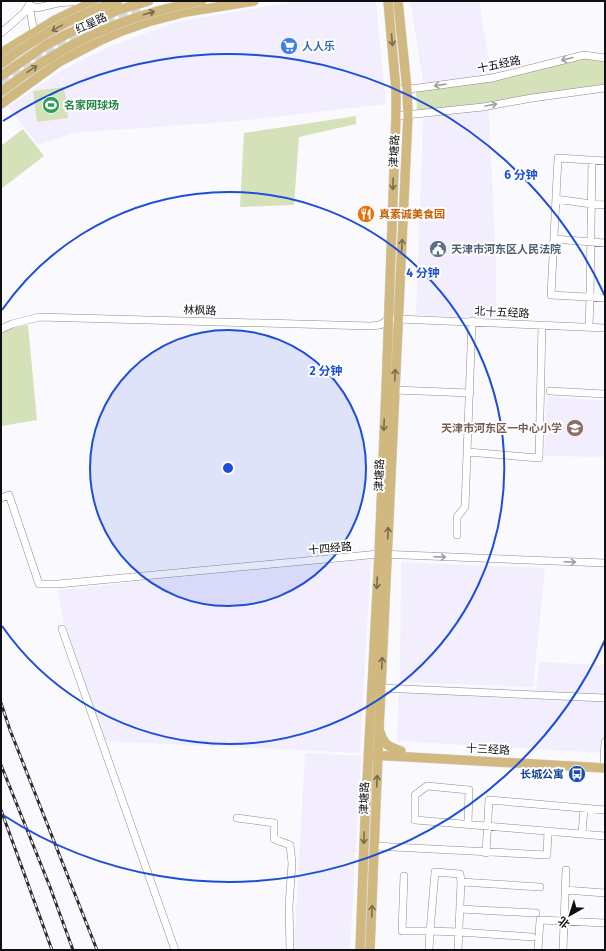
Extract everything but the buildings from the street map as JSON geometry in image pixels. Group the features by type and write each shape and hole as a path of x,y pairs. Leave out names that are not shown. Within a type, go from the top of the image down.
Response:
{"main road":[{"path":"1,53 55,20 94,1"},
{"path":"1,64 31,43 77,17 118,1"},
{"name":"红星路","path":"1,76 65,34 118,10 149,1"},
{"name":"红星路","path":"1,92 20,77 49,58 92,34 126,20 176,6 202,1"},
{"path":"210,8 221,1"},
{"path":"1,104 59,62 100,40 122,31 186,12 254,1"},
{"name":"津塘路","path":"374,729 381,688 388,320 396,116 396,90 388,1"},
{"name":"津塘路","path":"370,950 376,750 371,687 383,555 395,390 408,115 407,89 398,1"},
{"path":"374,729 386,744 401,753"},
{"name":"津塘路","path":"360,950 365,827 376,750"},
{"name":"十三经路","path":"376,750 401,753 605,764"}],"street":[{"path":"29,3 37,8 58,3 81,1"},
{"path":"1,33 24,13 29,3"},
{"path":"29,3 34,33"},
{"name":"十五经路","path":"396,90 492,78 584,55 605,58"},
{"path":"396,116 483,107 532,98 605,88"},
{"path":"605,161 558,158 551,295 605,298"},
{"path":"589,327 592,160"},
{"path":"556,199 605,205"},
{"path":"554,239 605,243"},
{"name":"林枫路","path":"1,329 12,324 39,317 371,326 380,325 388,320 398,319"},
{"name":"北十五经路","path":"398,319 472,321 605,328"},
{"path":"457,535 457,517 465,507 472,321"},
{"path":"467,452 540,458 542,325"},
{"path":"395,390 470,392"},
{"path":"550,391 605,394"},
{"name":"十四经路","path":"1,498 9,495 39,584 58,584 383,555 605,563"},
{"path":"62,629 175,950"},
{"path":"381,688 605,698"},
{"path":"605,742 605,764"},
{"path":"468,824 469,790 427,786 415,795 414,820 605,836"},
{"path":"486,853 490,800 605,810"},
{"path":"582,834 584,808"},
{"path":"237,818 274,823 274,839 290,845 292,863 289,906 290,950"},
{"path":"374,846 547,855 548,831"},
{"path":"563,950 566,870"},
{"path":"429,950 435,872 460,874 461,882 458,950"},
{"path":"404,876 402,931 459,932 532,937"},
{"path":"461,882 540,887"},
{"path":"565,890 605,893"},
{"path":"460,909 536,913"},
{"path":"538,950 540,920 605,923"}],"shaded area":[{"path":"296,1 376,2 386,104 238,121 74,133 38,145 8,107 62,70 111,46 154,30 177,22"},
{"path":"410,1 479,1 491,74 489,114 496,264 496,318 416,315 423,123 423,81"},
{"name":"天津市河东区一中心小学","path":"547,396 605,401 605,457 544,456"},
{"path":"371,557 360,753 103,741 64,627 58,590"},
{"path":"401,562 545,568 533,687 400,682"},
{"path":"539,662 605,665 605,753 397,741 399,684 536,690"},
{"path":"305,753 361,756 350,950 294,950"}],"green space":[{"path":"584,58 605,61 605,87 477,106 417,111 416,92 494,81"},
{"name":"名家网球场","path":"64,87 68,118 37,122 33,91"},
{"path":"356,116 356,124 299,137 294,205 240,207 244,133"},
{"path":"23,129 44,156 1,189 1,146"},
{"path":"28,325 37,420 1,426 1,333 11,328"}],"tunnel":[{"path":"1,82 37,56 63,41 108,21 142,12"}],"railway":[{"path":"1,703 10,730 97,950"},
{"path":"1,765 50,887 73,950"},
{"path":"1,810 52,950"}],"place":[{"name":"人人乐","path":"289,46"},
{"name":"名家网球场","path":"51,105"},
{"name":"真素诚美食园","path":"366,214"},
{"name":"天津市河东区人民法院","path":"438,249"},
{"name":"天津市河东区一中心小学","path":"575,428"},
{"name":"长城公寓","path":"577,774"}]}
